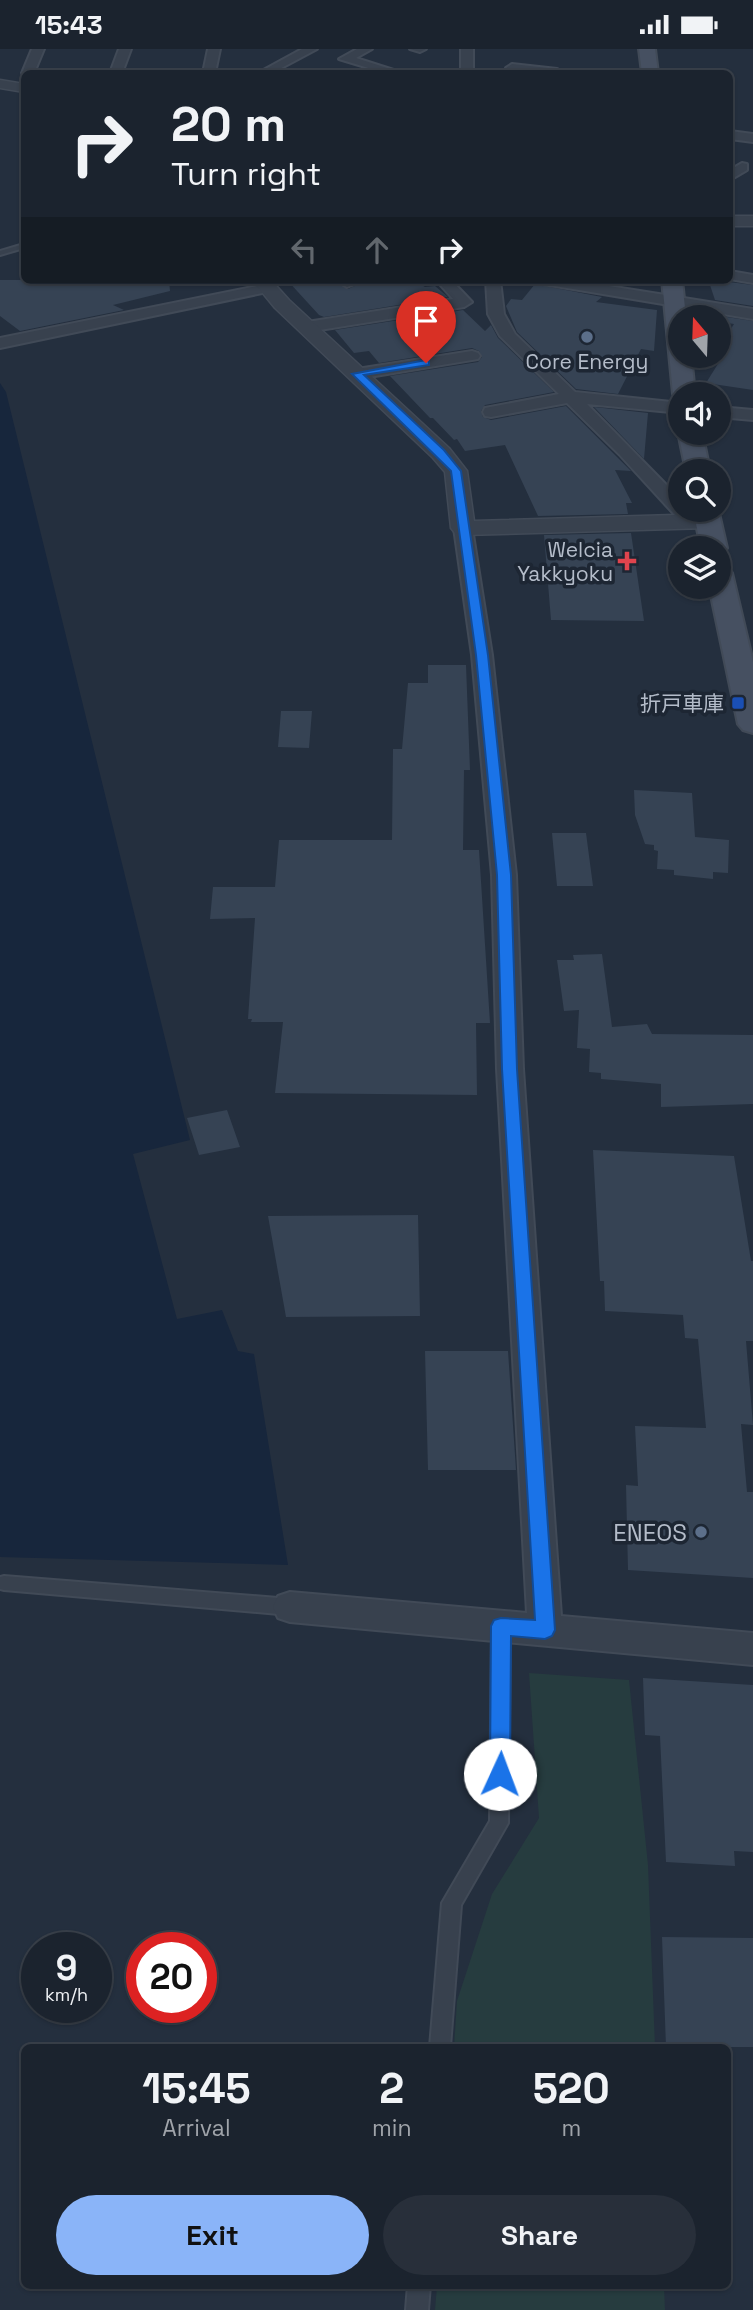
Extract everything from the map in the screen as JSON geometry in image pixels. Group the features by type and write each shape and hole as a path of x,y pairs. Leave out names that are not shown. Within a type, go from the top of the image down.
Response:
{"main road":[{"path":"647,49 650,70"},
{"path":"672,284 683,382"},
{"path":"725,599 753,723"}],"street":[{"path":"28,70 38,49"},
{"path":"118,70 125,49"},
{"path":"210,70 214,49"},
{"path":"366,49 345,59 386,70"},
{"path":"467,49 467,70"},
{"path":"269,70 304,51"},
{"path":"512,68 530,70"},
{"path":"0,84 21,88"},
{"path":"733,135 753,138"},
{"path":"733,174 742,167"},
{"path":"733,221 753,221"},
{"path":"733,276 753,279"},
{"path":"0,343 264,284 441,453 456,471 482,655 504,875 510,1069 545,1630"},
{"path":"307,327 464,302 447,284"},
{"path":"493,284 496,314 508,335 533,363 668,488"},
{"path":"567,284 753,314"},
{"path":"357,374 472,356"},
{"path":"491,412 571,397 668,407"},
{"path":"731,413 753,415"},
{"path":"463,528 668,519"},
{"path":"290,1607 753,1649"}],"lane":[{"path":"0,253 21,247"},
{"path":"4,1583 290,1607"},
{"path":"440,2044 452,1903 499,1823 501,1626"},
{"path":"417,2310 419,2289"}],"green space":[{"path":"529,1673 629,1680 648,1865 655,2044 454,2044 457,2001 492,1894 539,1818"},
{"path":"437,2289 664,2289 665,2310 435,2310"}],"water":[{"path":"0,383 6,392 190,1140 133,1154 177,1319 222,1310 238,1351 254,1354 288,1565 0,1557"}],"building":[{"path":"0,280 21,280 21,284 169,284 170,291 113,305 124,310 20,331 0,316"},
{"path":"291,284 340,284 348,289 359,284 420,284 425,287 435,286 448,297 324,317"},
{"path":"535,284 602,297 596,302 657,310 654,351 641,349 618,394 576,389 517,332 506,306 511,299 522,300"},
{"path":"710,284 753,285 753,306 715,300"},
{"path":"463,310 485,331 491,325 498,338 554,392 485,405 481,411 483,417 491,420 566,406 631,471 615,470 632,503 626,503 628,514 538,516 505,445 465,451 457,439 454,440 430,418 390,376 478,362 482,357 479,351 472,348 379,363 369,351 354,353 335,330"},
{"path":"732,318 753,321 753,390 731,387 731,382 707,382 715,368 732,367"},
{"path":"594,407 648,413 644,459"},
{"path":"631,533 644,621 551,620 544,535"},
{"path":"428,665 466,665 470,770 464,770 463,850 479,850 490,1023 476,1023 477,1095 275,1093 283,1022 251,1022 252,1019 248,1019 255,918 210,919 213,887 275,887 279,840 392,840 393,749 402,749 408,683 428,683"},
{"path":"281,711 312,711 309,748 278,747"},
{"path":"634,790 692,793 695,837 729,840 728,873 713,872 713,879 674,875 674,870 657,869 658,851 654,850 654,845 645,844 635,815"},
{"path":"552,833 586,833 593,886 557,886"},
{"path":"602,954 612,1027 647,1024 652,1034 753,1035 753,1104 661,1107 661,1084 601,1079 601,1073 589,1072 590,1049 577,1048 579,1010 564,1011 557,960 574,960 573,955"},
{"path":"227,1110 240,1147 199,1155 187,1118"},
{"path":"593,1150 734,1156 753,1261 753,1341 746,1341 753,1425 741,1424 747,1492 753,1492 753,1578 628,1570 626,1485 638,1486 635,1426 706,1428 698,1339 685,1338 683,1315 605,1311 604,1281 600,1281"},
{"path":"418,1215 420,1316 286,1317 268,1216"},
{"path":"425,1351 508,1351 516,1470 428,1470"},
{"path":"643,1678 753,1685 753,1852 734,1851 735,1866 666,1862 660,1736 645,1735"},
{"path":"662,1937 753,1938 753,2047 731,2047 731,2044 666,2044"}],"place":[{"name":"Core Energy","path":"587,337"},
{"name":"Welcia Yakkyoku","path":"627,561"},
{"name":"折戸車庫","path":"738,703"},
{"name":"ENEOS","path":"701,1532"}],"route":[{"path":"426,363 357,374 441,453 456,471 482,655 504,875 510,1069 545,1630 501,1626 500,1774"}]}
